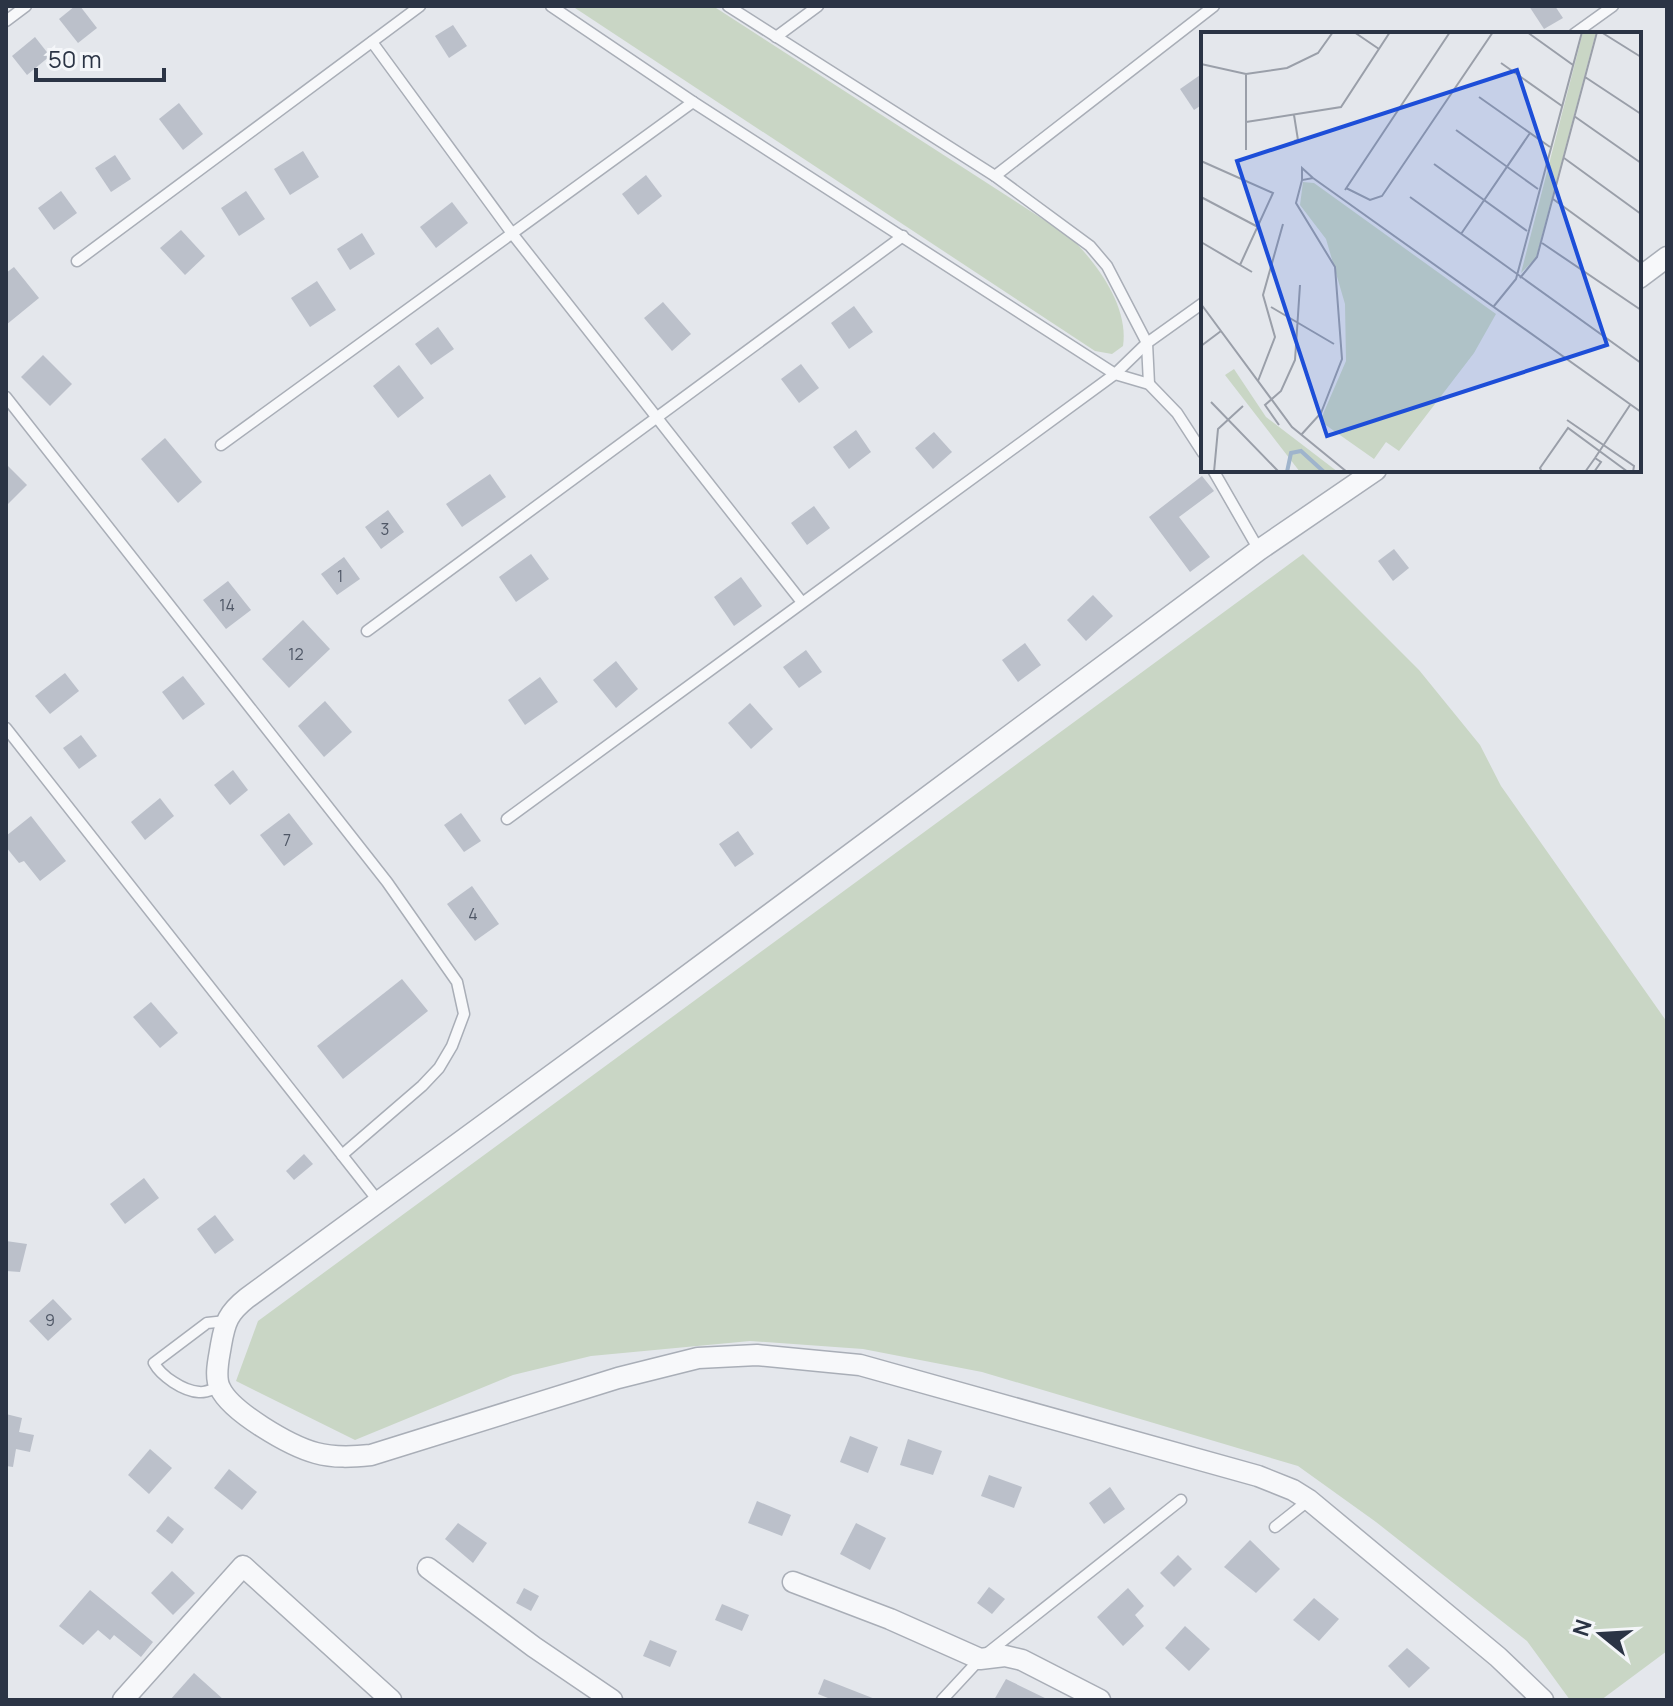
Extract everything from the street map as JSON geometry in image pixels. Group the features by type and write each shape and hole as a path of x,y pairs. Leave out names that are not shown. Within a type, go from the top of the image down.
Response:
{"street":[{"path":"1641,276 1667,257"},
{"path":"1373,472 1259,550 247,1298 232,1310 226,1321 217,1370 219,1387 243,1411 296,1445 314,1453 352,1457 371,1455 618,1378 698,1358 757,1355 860,1365 1258,1476 1293,1490 1498,1657 1543,1700"},
{"path":"123,1700 243,1566 391,1700"},
{"path":"428,1568 534,1647 612,1700"},
{"path":"793,1582 890,1619 980,1659 1005,1656 1022,1660 1100,1700"}],"lane":[{"path":"6,21 26,6"},
{"path":"77,261 420,6"},
{"path":"551,6 693,102 1115,374 1149,384 1177,413 1201,450"},
{"path":"728,6 995,176 1090,246 1107,266 1147,343 1149,384"},
{"path":"776,37 818,6"},
{"path":"995,176 1214,6"},
{"path":"1577,32 1613,6"},
{"path":"372,42 511,232 801,601"},
{"path":"221,445 693,102"},
{"path":"367,631 903,236"},
{"path":"507,819 1115,374 1147,343 1201,304"},
{"path":"6,397 387,882 457,982 464,1014 452,1046 439,1068 342,1155"},
{"path":"1214,472 1259,550"},
{"path":"6,728 379,1202"},
{"path":"219,1387 201,1393 187,1389 159,1372 154,1363 207,1323 226,1321"},
{"path":"942,1700 980,1659 1181,1500"},
{"path":"1275,1527 1309,1500"}],"green space":[{"path":"572,6 713,6 1069,236 1100,272 1116,300 1124,331 1123,346 1112,354 1095,351"},
{"path":"1303,554 1419,670 1480,745 1501,786 1667,1022 1667,1651 1601,1700 1570,1700 1527,1641 1376,1522 1298,1466 982,1372 863,1349 750,1341 591,1356 513,1375 355,1440 236,1381 258,1321"}],"building":[{"path":"75,6 80,6 97,28 78,43 59,19"},
{"path":"1529,6 1555,6 1563,18 1544,29"},
{"path":"453,25 467,46 449,58 435,36"},
{"path":"35,37 50,56 27,75 12,56"},
{"path":"1201,74 1201,105 1194,110 1180,89"},
{"path":"179,103 203,134 183,150 159,119"},
{"path":"303,151 319,177 290,195 274,169"},
{"path":"115,155 131,179 111,192 95,168"},
{"path":"646,175 662,196 638,215 622,194"},
{"path":"61,191 77,213 54,230 38,208"},
{"path":"246,191 265,219 239,236 221,208"},
{"path":"452,202 468,223 436,248 420,227"},
{"path":"181,230 205,256 185,275 160,248"},
{"path":"362,233 375,254 350,270 337,249"},
{"path":"14,267 39,298 6,325 6,273"},
{"path":"317,281 336,310 310,327 291,298"},
{"path":"663,302 691,334 672,351 644,318"},
{"path":"854,306 873,332 849,349 831,323"},
{"path":"438,327 454,349 431,365 415,344"},
{"path":"43,355 72,384 50,406 21,377"},
{"path":"801,364 819,388 799,403 781,379"},
{"path":"399,365 424,398 398,418 373,386"},
{"path":"856,430 871,452 849,469 833,447"},
{"path":"934,432 952,452 933,469 915,448"},
{"path":"165,438 202,482 178,503 141,459"},
{"path":"6,464 27,485 6,506"},
{"path":"490,474 506,497 462,527 446,504"},
{"path":"1202,476 1214,491 1179,517 1210,557 1190,572 1149,517"},
{"path":"814,506 830,528 807,545 791,523"},
{"path":"388,510 404,532 381,549 365,527"},
{"path":"1394,549 1409,568 1393,581 1378,561"},
{"path":"531,554 549,579 516,602 499,577"},
{"path":"344,557 360,579 337,595 321,574"},
{"path":"741,577 762,606 734,626 714,597"},
{"path":"228,581 251,610 226,629 203,600"},
{"path":"1093,595 1113,616 1086,641 1067,620"},
{"path":"303,620 330,649 289,688 262,659"},
{"path":"1025,643 1041,665 1018,682 1002,660"},
{"path":"806,650 822,672 799,688 783,667"},
{"path":"616,661 638,689 616,708 593,680"},
{"path":"65,673 79,691 50,714 35,696"},
{"path":"183,676 205,704 183,720 162,692"},
{"path":"540,677 558,702 525,725 508,700"},
{"path":"325,701 352,732 324,757 298,726"},
{"path":"750,703 773,729 751,749 728,723"},
{"path":"81,735 97,756 79,769 63,748"},
{"path":"233,770 248,790 230,805 214,785"},
{"path":"160,798 174,816 145,840 131,822"},
{"path":"289,813 313,844 284,866 260,835"},
{"path":"461,813 481,841 464,852 444,825"},
{"path":"31,816 66,861 40,881 24,861 19,863 6,847 6,836"},
{"path":"738,831 754,854 735,867 719,844"},
{"path":"472,886 499,924 475,941 447,904"},
{"path":"402,979 428,1011 343,1079 317,1046"},
{"path":"151,1002 178,1033 160,1048 133,1017"},
{"path":"304,1154 313,1164 294,1180 286,1171"},
{"path":"144,1178 159,1198 125,1224 110,1204"},
{"path":"215,1215 234,1240 215,1254 197,1229"},
{"path":"6,1241 27,1244 20,1272 6,1271"},
{"path":"53,1299 72,1319 48,1341 29,1321"},
{"path":"6,1414 22,1418 19,1432 34,1435 30,1452 16,1449 13,1467 6,1466"},
{"path":"850,1436 878,1447 868,1473 840,1462"},
{"path":"908,1439 942,1451 933,1475 900,1465"},
{"path":"150,1449 172,1468 149,1494 128,1475"},
{"path":"229,1469 257,1492 242,1510 214,1488"},
{"path":"989,1475 1022,1487 1014,1508 981,1496"},
{"path":"1110,1487 1125,1509 1104,1524 1089,1503"},
{"path":"757,1501 791,1515 782,1536 748,1523"},
{"path":"168,1516 184,1529 172,1544 156,1531"},
{"path":"458,1523 487,1543 473,1563 445,1539"},
{"path":"856,1523 886,1538 870,1570 840,1554"},
{"path":"1250,1540 1280,1569 1256,1593 1224,1567"},
{"path":"1178,1555 1192,1569 1174,1587 1160,1573"},
{"path":"172,1571 195,1593 173,1615 151,1593"},
{"path":"989,1587 1005,1599 992,1614 977,1603"},
{"path":"524,1588 539,1596 531,1611 516,1603"},
{"path":"1128,1588 1144,1606 1135,1615 1144,1626 1123,1646 1097,1617"},
{"path":"90,1590 153,1642 141,1657 114,1635 110,1640 98,1630 83,1645 59,1626"},
{"path":"1314,1598 1339,1619 1319,1641 1293,1620"},
{"path":"722,1604 749,1615 742,1631 715,1620"},
{"path":"1185,1626 1210,1649 1189,1671 1165,1648"},
{"path":"650,1640 677,1651 670,1667 643,1656"},
{"path":"1407,1648 1430,1668 1409,1688 1388,1666"},
{"path":"194,1673 224,1700 170,1700"},
{"path":"824,1679 875,1700 833,1700 818,1694"},
{"path":"1006,1679 1049,1700 994,1700"}]}
